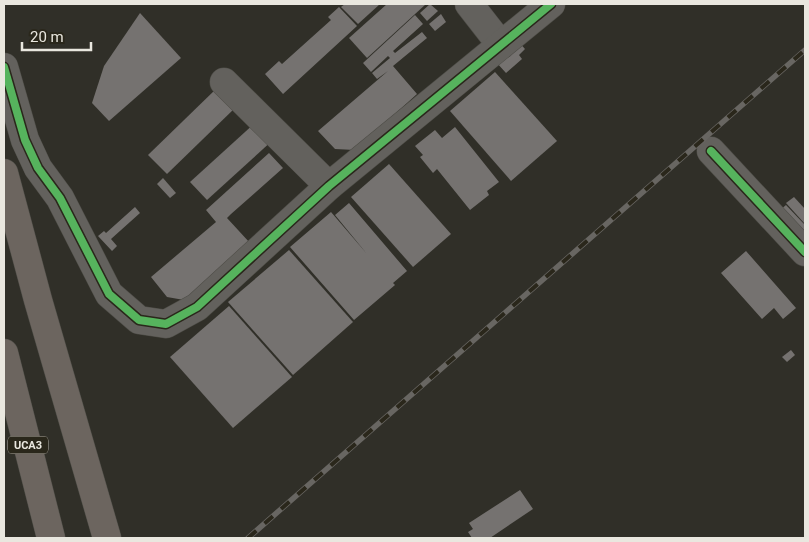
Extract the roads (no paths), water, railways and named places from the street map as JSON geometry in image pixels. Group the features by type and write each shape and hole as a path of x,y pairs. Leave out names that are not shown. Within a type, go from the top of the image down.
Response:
{"main road":[{"path":"4,173 38,300 107,538"},
{"name":"UCA3","path":"4,353 51,538"}],"street":[{"path":"469,4 501,45"},
{"path":"4,66 26,140 38,168 60,198 109,294 139,320 166,324 197,307 329,186 551,4"},
{"path":"224,82 329,186"},
{"path":"711,150 805,252"}],"railway":[{"path":"248,538 805,50"}]}
